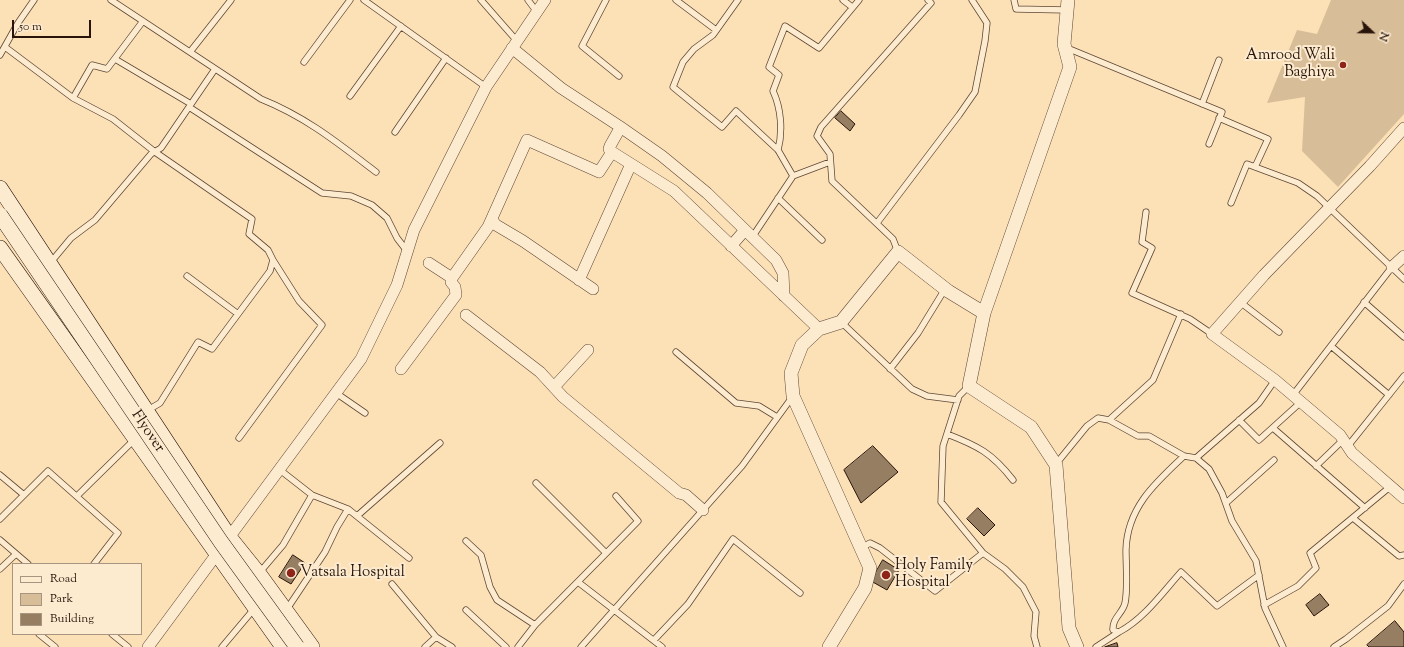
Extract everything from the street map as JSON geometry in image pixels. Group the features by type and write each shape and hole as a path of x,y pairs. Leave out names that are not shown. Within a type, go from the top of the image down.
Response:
{"main road":[{"path":"0,188 230,538 259,574 312,647"},
{"name":"Flyover","path":"0,215 221,542 297,647"},
{"path":"1,254 21,278 136,438 283,647"}],"street":[{"path":"148,647 280,470 364,352 397,285 414,230 486,86 545,0"},
{"path":"1068,5 1064,47 1070,67 984,313 969,386 1030,427 1056,465 1069,628 1077,647"},
{"path":"515,44 561,88 668,160 750,232 776,260 784,272 784,296"},
{"path":"619,126 619,130 609,149 674,191 819,329"},
{"path":"1404,128 1264,275 1212,334 1275,380 1346,443 1352,452 1404,498"},
{"path":"401,369 456,294 455,287 451,282 452,278 492,220 527,140 599,172 612,152"},
{"path":"579,280 631,164"},
{"path":"492,220 496,225 523,241 592,289"},
{"path":"731,246 750,232"},
{"path":"1,254 33,238"},
{"path":"829,647 865,588 870,568 793,396 791,373 802,345 819,329 841,322 898,252 945,289 984,313"},
{"path":"1392,267 1404,256"},
{"path":"429,263 452,278"},
{"path":"466,315 540,372 554,387 679,493 686,495 703,510"},
{"path":"554,387 588,350"}],"lane":[{"path":"111,0 261,98 288,110 314,125 376,172"},
{"path":"190,52 231,0"},
{"path":"304,62 350,0"},
{"path":"364,0 486,86"},
{"path":"481,0 515,44"},
{"path":"528,0 537,12"},
{"path":"606,0 582,46 620,76"},
{"path":"676,0 716,30"},
{"path":"738,0 713,35 694,49 683,62 673,86 722,127 736,111 778,150 793,176"},
{"path":"843,0 852,7"},
{"path":"778,150 780,142 779,104 773,92 779,75 769,67 786,26 819,48 859,0"},
{"path":"898,252 893,239 832,180 830,154 817,136 821,127 931,3 928,0"},
{"path":"877,223 959,116 975,92 987,23 972,0"},
{"path":"1014,0 1016,9 1068,5"},
{"path":"0,55 31,1"},
{"path":"73,98 92,65 108,69 143,21"},
{"path":"350,96 400,26"},
{"path":"4,47 73,98 113,119 155,152 252,219 249,234 268,250 299,300 322,325 239,438"},
{"path":"1064,47 1222,112 1208,144"},
{"path":"395,132 446,58"},
{"path":"115,59 190,106 322,193 351,196 372,204 388,218 397,238 408,252"},
{"path":"1202,104 1219,60"},
{"path":"21,278 49,264 71,238 95,220 155,152 161,148 215,69"},
{"path":"1219,118 1268,139 1255,167"},
{"path":"750,232 778,198 793,176 830,162"},
{"path":"1231,203 1247,164 1298,183 1330,207 1404,279"},
{"path":"778,198 822,240"},
{"path":"1146,212 1142,242 1152,248 1132,293 1181,314 1212,334"},
{"path":"77,496 136,438 198,342 212,349 270,271 274,260"},
{"path":"1239,420 1259,440 1273,428 1297,399 1330,346 1392,267"},
{"path":"187,276 238,314"},
{"path":"890,369 918,333 945,289"},
{"path":"1240,302 1279,332"},
{"path":"1364,302 1404,337"},
{"path":"1109,420 1153,380 1181,314"},
{"path":"841,322 912,389 927,396 958,400"},
{"path":"1330,346 1389,395"},
{"path":"676,352 736,403 759,406 777,417"},
{"path":"1316,466 1346,443 1404,376"},
{"path":"1196,458 1259,403 1275,380"},
{"path":"969,386 959,396 944,446 941,502 983,553 1005,569 1023,587 1036,612 1034,636 1037,647"},
{"path":"336,393 365,413"},
{"path":"581,647 742,466 793,396"},
{"path":"1056,465 1087,426 1098,418 1109,420 1138,436 1149,436 1184,456 1196,458 1209,469 1226,503 1232,521 1256,561 1264,605 1282,647"},
{"path":"1273,428 1365,508"},
{"path":"947,434 978,446 1000,463 1013,480"},
{"path":"357,516 440,443"},
{"path":"1119,632 1113,630 1113,624 1125,603 1126,538 1132,515 1157,481 1184,456"},
{"path":"1226,503 1274,460"},
{"path":"280,470 312,495 348,510 357,516 409,558"},
{"path":"0,519 48,471 118,533 95,563"},
{"path":"0,475 24,495"},
{"path":"536,483 606,553"},
{"path":"1264,605 1298,586 1316,568 1310,553 1391,486"},
{"path":"259,574 283,544 312,495"},
{"path":"518,647 534,625 638,521 616,496"},
{"path":"286,611 325,552 337,527 348,510"},
{"path":"1353,518 1399,556 1404,555"},
{"path":"654,640 688,604 733,539 800,593"},
{"path":"0,540 27,563"},
{"path":"466,541 481,555 490,587 496,600 534,625"},
{"path":"860,548 870,543 880,548 935,591 983,553"},
{"path":"0,569 16,554"},
{"path":"1096,647 1126,629 1182,572 1217,606 1259,575"},
{"path":"578,582 662,647"},
{"path":"392,584 436,637 452,647"},
{"path":"1334,647 1388,606 1404,584"},
{"path":"222,647 256,608"},
{"path":"466,610 506,647"},
{"path":"40,635 55,647"},
{"path":"113,635 128,647"},
{"path":"425,647 436,637"}],"green space":[{"name":"Amrood Wali Baghiya","path":"1331,0 1404,0 1404,114 1338,187 1302,151 1305,97 1267,103 1297,30 1317,34"}],"building":[{"path":"841,111 855,124 850,131 835,118"},
{"path":"873,446 898,472 861,503 844,470"},
{"path":"978,508 995,525 984,536 967,519"},
{"path":"293,555 305,563 291,584 279,577"},
{"path":"883,560 899,570 887,590 871,581"},
{"path":"1320,594 1329,605 1314,616 1306,605"},
{"path":"1395,621 1404,632 1404,647 1369,647 1367,645"},
{"path":"1117,643 1118,647 1105,647"}],"place":[{"name":"Amrood Wali Baghiya","path":"1343,65"},
{"name":"Vatsala Hospital","path":"291,573"},
{"name":"Holy Family Hospital","path":"886,575"}]}
